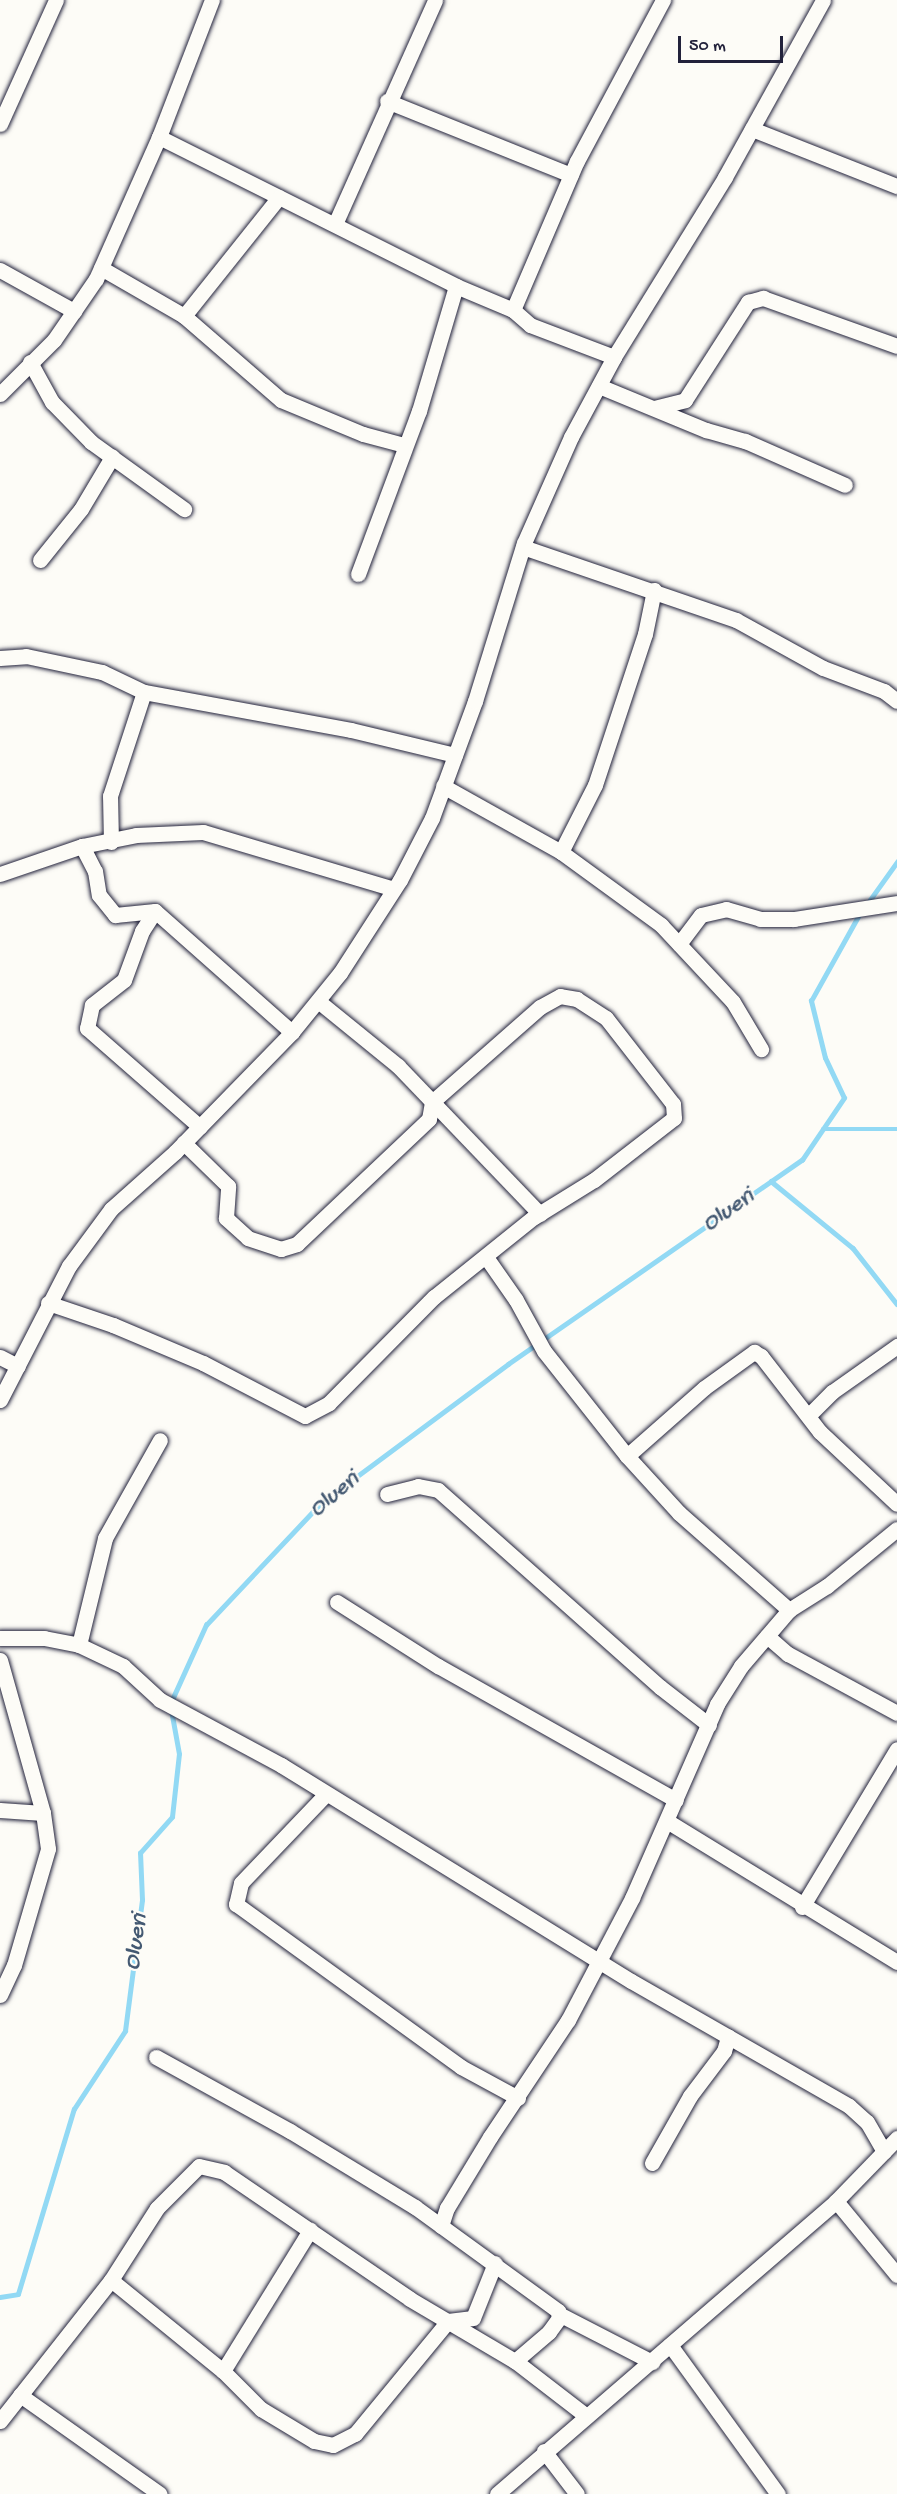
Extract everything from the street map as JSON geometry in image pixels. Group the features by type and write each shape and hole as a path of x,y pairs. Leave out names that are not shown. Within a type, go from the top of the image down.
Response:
{"street":[{"path":"0,124 56,0"},
{"path":"0,394 54,340 101,268 159,137 212,0"},
{"path":"335,224 387,101 435,0"},
{"path":"513,310 571,175 663,0"},
{"path":"0,1400 48,1303 111,1209 184,1143 292,1032 318,1001 394,890 443,786 523,547 571,437 614,357 752,129 823,0"},
{"path":"387,101 571,175"},
{"path":"752,129 897,186"},
{"path":"159,137 456,286 513,310 530,324 614,357"},
{"path":"184,316 279,197"},
{"path":"101,268 184,316 281,400 363,434 404,445"},
{"path":"0,270 74,311"},
{"path":"358,574 433,371 456,286"},
{"path":"654,408 685,400 748,302 763,298 897,346"},
{"path":"30,362 52,402 90,442 183,509"},
{"path":"599,386 845,485"},
{"path":"40,560 81,509 112,457"},
{"path":"523,547 736,620 823,668 884,691 897,701"},
{"path":"561,852 595,785 645,634 654,590"},
{"path":"0,658 26,657 102,672 144,692 351,730 455,755"},
{"path":"111,842 110,796 144,692"},
{"path":"443,786 561,852 661,925 733,1002 761,1049"},
{"path":"0,873 82,846 111,842 136,835 203,832 394,890"},
{"path":"82,846 95,871 99,895 115,915 155,910 292,1032"},
{"path":"678,944 701,915 726,909 760,919 794,919 897,903"},
{"path":"155,910 142,931 124,980 92,1005 87,1028 95,1039 200,1127"},
{"path":"48,1303 113,1325 203,1363 305,1416 329,1403 434,1298 540,1214 594,1180 674,1118 673,1104 606,1018 577,999 560,996 540,1007 432,1102 429,1119 384,1164 343,1196 297,1244 281,1249 248,1238 226,1218 228,1186 184,1143"},
{"path":"318,1001 398,1066 540,1214"},
{"path":"486,1257 516,1300 540,1345 627,1456 679,1513 789,1610"},
{"path":"809,1415 832,1392 897,1346"},
{"path":"627,1456 704,1388 754,1352 849,1461 897,1503"},
{"path":"0,1357 18,1366"},
{"path":"79,1645 105,1538 160,1440"},
{"path":"387,1494 418,1486 438,1490 660,1688 709,1725"},
{"path":"441,2226 447,2208 568,2020 667,1821 717,1704 741,1666 789,1610 827,1586 897,1529"},
{"path":"337,1602 438,1666 676,1800"},
{"path":"767,1636 788,1654 897,1713"},
{"path":"0,1638 44,1638 79,1645 123,1666 160,1700 326,1794 728,2037 849,2106 867,2122 884,2151"},
{"path":"0,1660 44,1813 48,1849 14,1965 0,1995"},
{"path":"802,1907 897,1749"},
{"path":"326,1794 241,1883 236,1905 266,1929 356,1987 461,2067 518,2098"},
{"path":"0,1810 44,1813"},
{"path":"667,1821 802,1907 897,1962"},
{"path":"652,2163 690,2096 724,2051 728,2037"},
{"path":"156,2057 291,2131 441,2226 495,2263 559,2314 652,2362"},
{"path":"497,2494 585,2415 652,2362 836,2201 897,2138"},
{"path":"0,2421 111,2280 157,2208 198,2166 224,2172 448,2321 515,2361 585,2415"},
{"path":"836,2201 897,2275"},
{"path":"224,2371 310,2230"},
{"path":"111,2280 224,2371 261,2409 314,2441 333,2445 355,2434 448,2321 473,2318 495,2263"},
{"path":"515,2361 549,2332 559,2314"},
{"path":"670,2345 778,2494"},
{"path":"20,2395 160,2494"},
{"path":"544,2451 577,2494"}],"waterway":[{"name":"Olueri","path":"867,904 897,862"},
{"name":"Olueri","path":"171,1702 206,1625 321,1503 508,1364 802,1160 844,1098 825,1058 811,1001 860,913"},
{"path":"823,1129 897,1129"},
{"path":"771,1181 853,1248 897,1304"},
{"name":"Olueri","path":"0,2297 18,2294 74,2109 125,2031 142,1900 140,1853 172,1817 179,1754 171,1710"}]}
